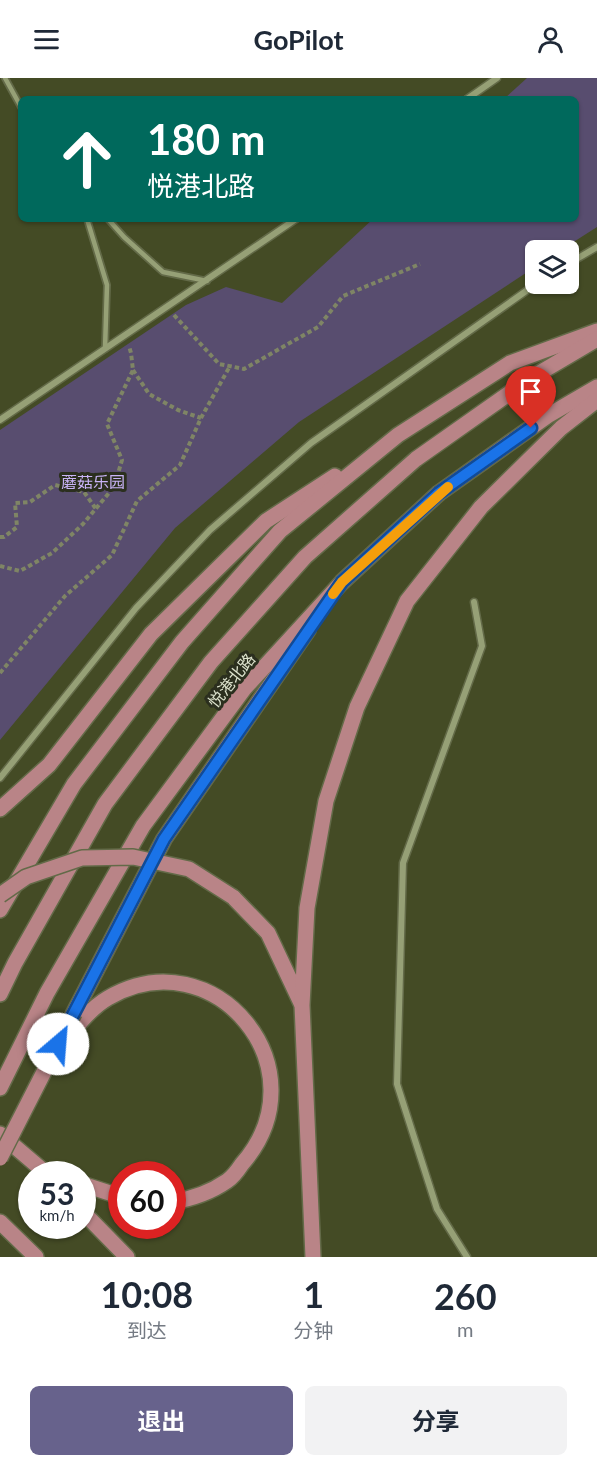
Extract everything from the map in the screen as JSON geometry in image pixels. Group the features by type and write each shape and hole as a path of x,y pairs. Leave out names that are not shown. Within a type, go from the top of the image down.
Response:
{"main road":[{"path":"0,810 48,765 151,634 266,521 510,363 597,331"},
{"name":"悦港北路","path":"0,994 15,963 105,804 211,662 305,557 416,459 531,378 597,339"},
{"name":"悦港北路","path":"0,1088 47,993 143,826 244,689 342,582 439,493 549,415 597,387"},
{"path":"313,1257 302,1005 308,908 326,801 357,707 407,601 481,507 561,428 597,400"},
{"path":"0,910 74,784 182,642 280,531 398,435"},
{"path":"0,1158 50,1060 79,1016 164,839 342,582"},
{"path":"0,895 26,877 82,858 134,857 189,869 233,897 268,933 302,1005"},
{"path":"79,1016 108,998 140,984 177,983 211,993 241,1015 260,1041 270,1072 271,1108 256,1148 228,1181 186,1200"},
{"path":"0,1134 33,1161"},
{"path":"2,1224 28,1257"},
{"path":"2,1224 36,1257"},
{"path":"96,1225 127,1257"}],"street":[{"path":"471,96 497,78"},
{"path":"0,420 292,222"},
{"path":"579,258 597,247"},
{"path":"0,778 136,608 210,530 311,443 525,292"},
{"path":"467,1257 436,1209 397,1084 403,863 482,646 474,602"}],"lane":[{"path":"5,78 18,102"},
{"path":"88,222 107,285 105,349"},
{"path":"111,222 163,272 207,281"}],"path":[{"path":"167,307 219,364 244,369 318,327 343,296 420,264"},
{"path":"125,336 131,353 133,370 149,394 178,410 201,418"},
{"path":"0,673 65,596 112,555 137,501 180,465 201,418 230,366"},
{"path":"0,566 20,570 52,553 83,524 114,487 122,460 107,424 133,370"},
{"path":"0,537 4,537 17,527 15,503 30,502 55,485 84,492 96,509"}],"green space":[{"name":"蘑菇乐园","path":"527,78 597,78 597,227 577,240 525,240 525,274 299,422 175,528 0,740 0,430 186,305 226,287 282,303 370,222 579,222 579,96 507,96"}],"slow traffic":[{"path":"333,594 342,582 448,487"}],"route":[{"path":"58,1044 164,839 342,582 439,493 531,428"}]}
